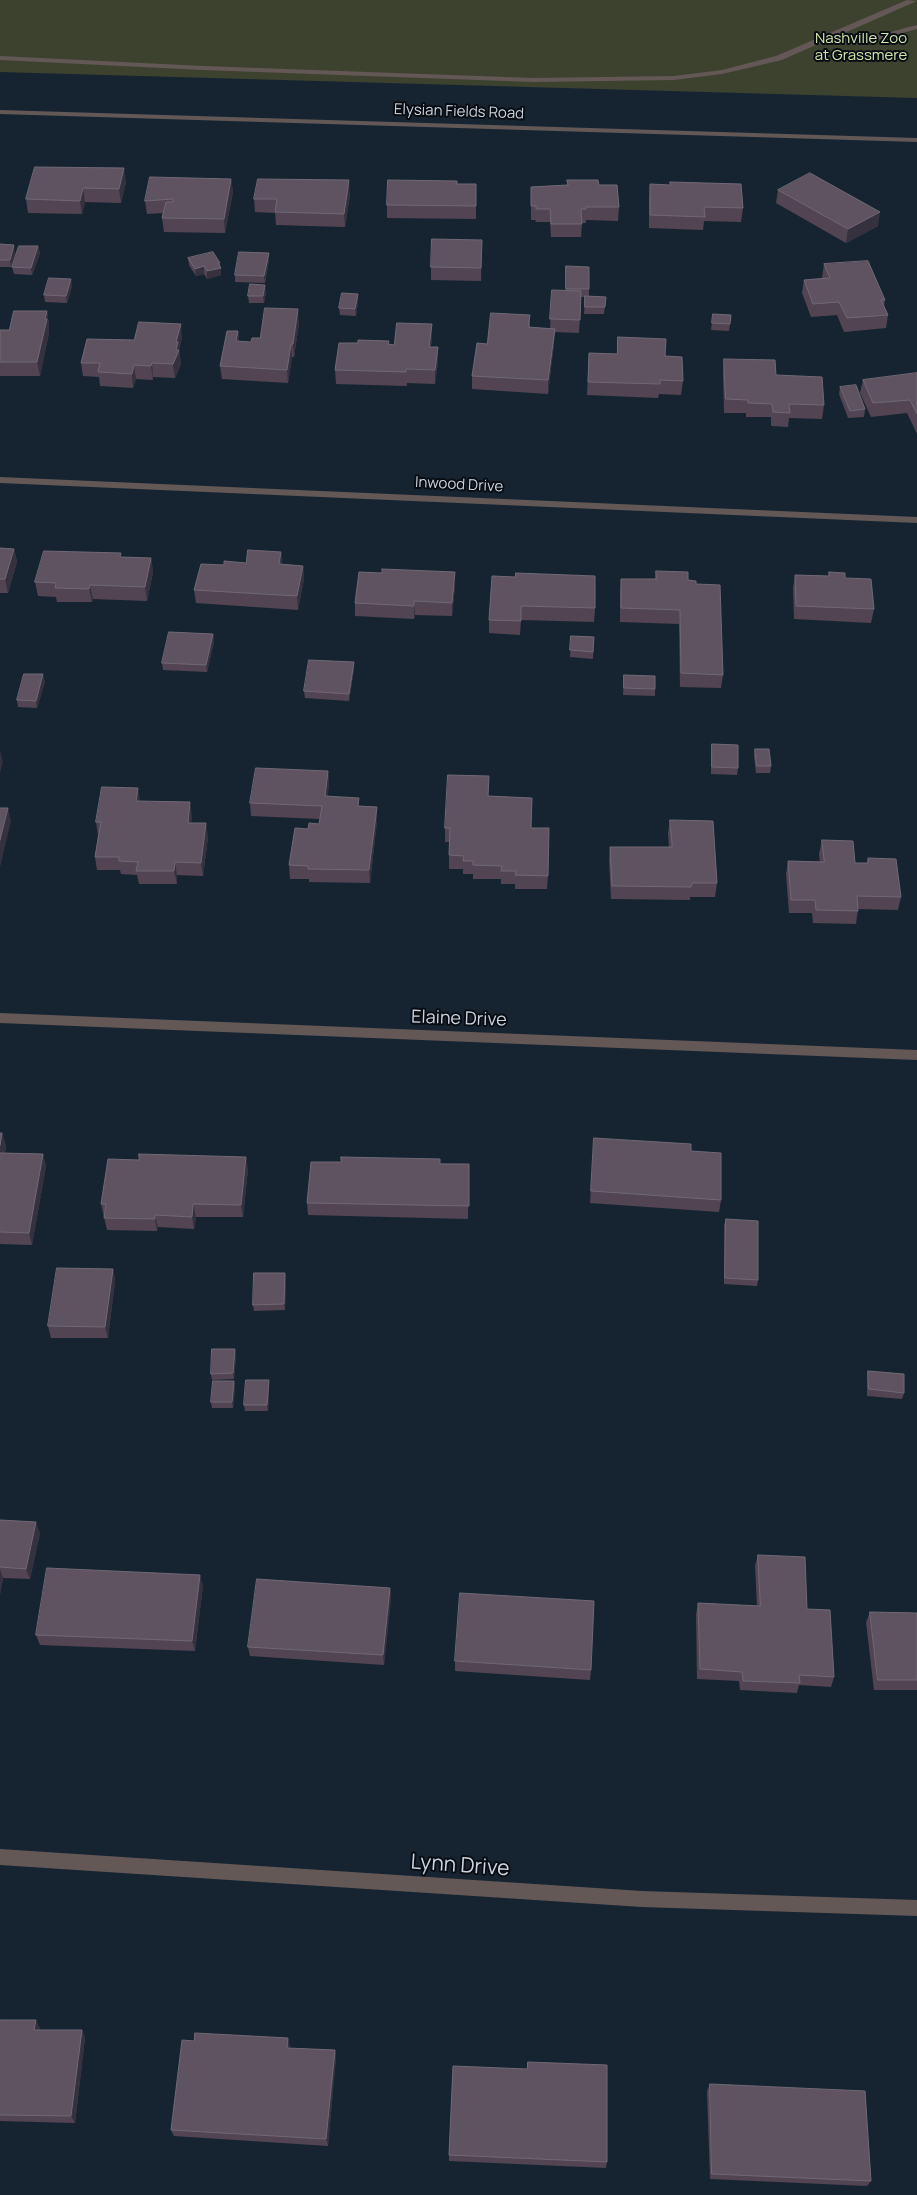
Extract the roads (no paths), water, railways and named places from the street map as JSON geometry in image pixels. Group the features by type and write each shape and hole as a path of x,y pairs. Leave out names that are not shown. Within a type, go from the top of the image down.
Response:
{"street":[{"path":"895,9 902,0"},
{"path":"0,58 203,68 533,80 639,80 698,76 742,68 779,58 914,0"},
{"path":"827,39 851,43 862,42 917,27"},
{"name":"Elysian Fields Road","path":"0,112 917,140"},
{"name":"Inwood Drive","path":"0,480 917,520"},
{"name":"Elaine Drive","path":"0,1018 917,1055"},
{"name":"Lynn Drive","path":"0,1857 642,1899 917,1908"}],"park label":[{"name":"Nashville Zoo at Grassmere","path":"861,48"}]}
